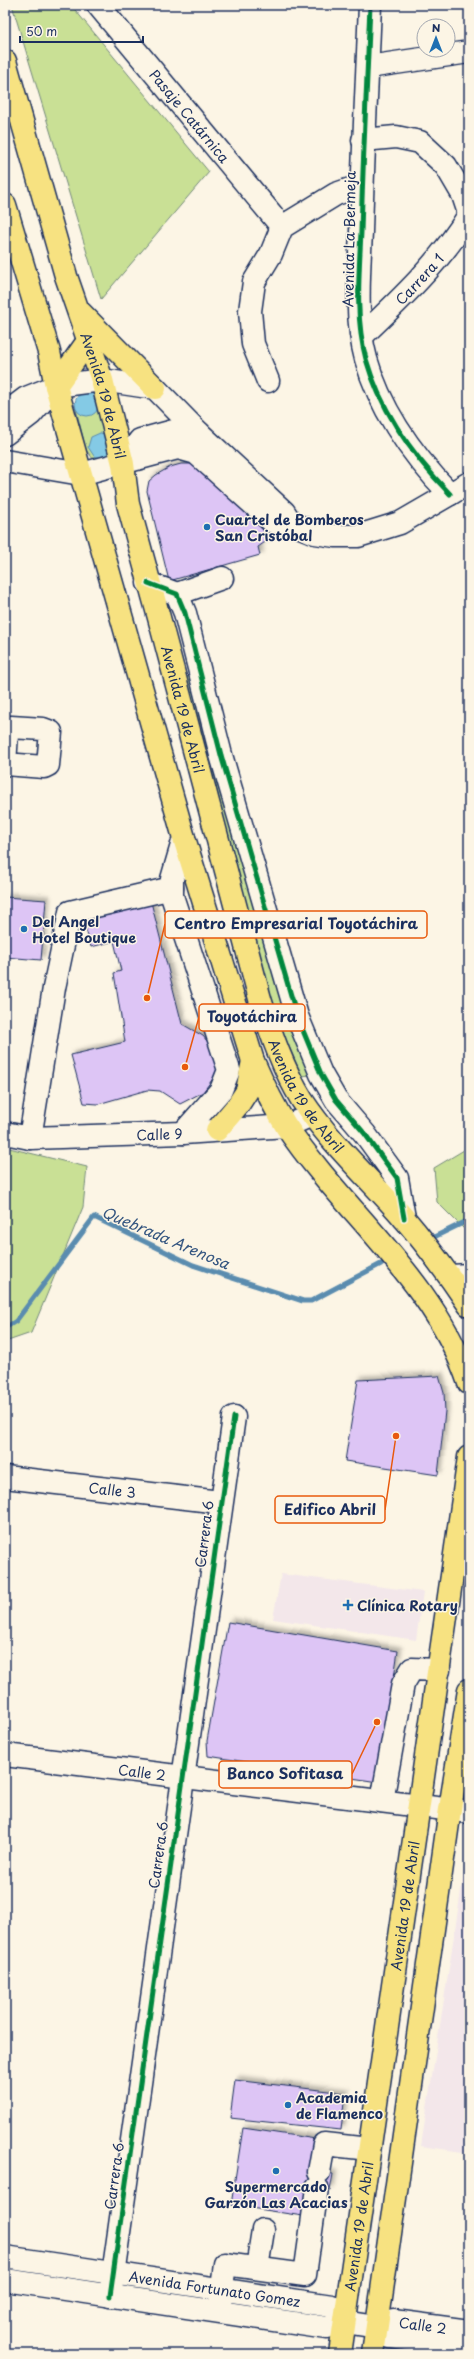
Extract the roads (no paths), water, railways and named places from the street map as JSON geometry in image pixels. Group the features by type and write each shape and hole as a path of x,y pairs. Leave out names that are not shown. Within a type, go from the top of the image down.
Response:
{"main road":[{"name":"Avenida 19 de Abril","path":"5,61 38,182 77,309 102,380 123,464 128,504 148,583 163,633 260,999 273,1041 290,1076 312,1115 344,1153 459,1275 469,1305"},
{"name":"Avenida 19 de Abril","path":"5,205 49,352 56,386 184,838 253,1061 266,1092 287,1126 318,1167 412,1279 438,1315 459,1354 469,1383"},
{"path":"77,309 155,388"},
{"path":"56,386 88,341"},
{"path":"217,1130 238,1105 247,1091 253,1061"},
{"name":"Avenida 19 de Abril","path":"340,2354 469,1457"},
{"path":"373,2354 459,1811 469,1690"}],"street":[{"name":"Pasaje Catárnica","path":"98,5 282,227"},
{"name":"Avenida La Bermeja","path":"370,5 368,67 363,140 359,305 362,336 366,359 376,390 402,438 426,469 450,494"},
{"path":"368,67 469,52"},
{"name":"Carrera 1","path":"362,336 398,302 433,264 469,214 464,195 446,166 420,142 396,137 363,140"},
{"path":"268,381 253,344 250,311 254,282 271,254 282,227 336,194 362,185"},
{"path":"5,414 26,398 56,386 102,380 155,388 199,433 284,512 291,523"},
{"path":"5,434 31,414 56,386"},
{"path":"123,464 140,440 173,431 199,433"},
{"path":"5,461 81,474 123,464 178,448 196,453 272,522 291,523 315,533 335,536 358,536 400,523 469,483"},
{"path":"148,583 177,594 222,578"},
{"path":"177,594 185,613 221,755 297,1016 321,1074 336,1100 365,1134 397,1178 404,1218"},
{"path":"183,1133 221,1090 229,1070 172,896 172,879 184,838"},
{"path":"30,1138 54,988 70,912 172,888"},
{"name":"Calle 9","path":"5,1133 30,1138 183,1133 287,1126 312,1115"},
{"name":"Carrera 6","path":"110,2296 220,1502 234,1417"},
{"name":"Calle 3","path":"5,1478 220,1502"},
{"path":"382,1801 402,1684 412,1669 439,1670"},
{"name":"Calle 2","path":"5,1755 459,1811"},
{"path":"301,2301 324,2144 369,2150"},
{"path":"257,2268 263,2230"},
{"path":"9,2258 9,2286"},
{"name":"Avenida Fortunato Gomez","path":"9,2258 222,2288 332,2306 345,2322"},
{"path":"218,2312 225,2264 305,2276"},
{"name":"Avenida Fortunato Gomez","path":"9,2286 110,2296 327,2328 345,2322 377,2326"},
{"name":"Calle 2","path":"377,2326 394,2321 469,2331"},
{"name":"Calle 2","path":"377,2326 390,2337 469,2347"}],"water":[{"path":"87,392 96,395 99,404 96,413 87,416 78,413 75,404 78,395"},
{"path":"100,433 106,434 109,453 101,458 94,456 88,447 91,437"}],"waterway":[{"name":"Quebrada Arenosa","path":"5,1328 16,1321 94,1217 193,1265 303,1301 311,1301 381,1264"},
{"name":"Quebrada Arenosa","path":"432,1238 469,1220"}],"place":[{"name":"Cuartel de Bomberos San Cristóbal","path":"207,527"},
{"name":"Del Angel Hotel Boutique","path":"24,929"},
{"name":"Centro Empresarial Toyotáchira","path":"147,998"},
{"name":"Toyotáchira","path":"185,1067"},
{"name":"Edifico Abril","path":"396,1436"},
{"name":"Clínica Rotary","path":"348,1605"},
{"name":"Banco Sofitasa","path":"377,1722"},
{"name":"Academia de Flamenco","path":"288,2105"},
{"name":"Supermercado Garzón Las Acacias","path":"276,2171"}]}
